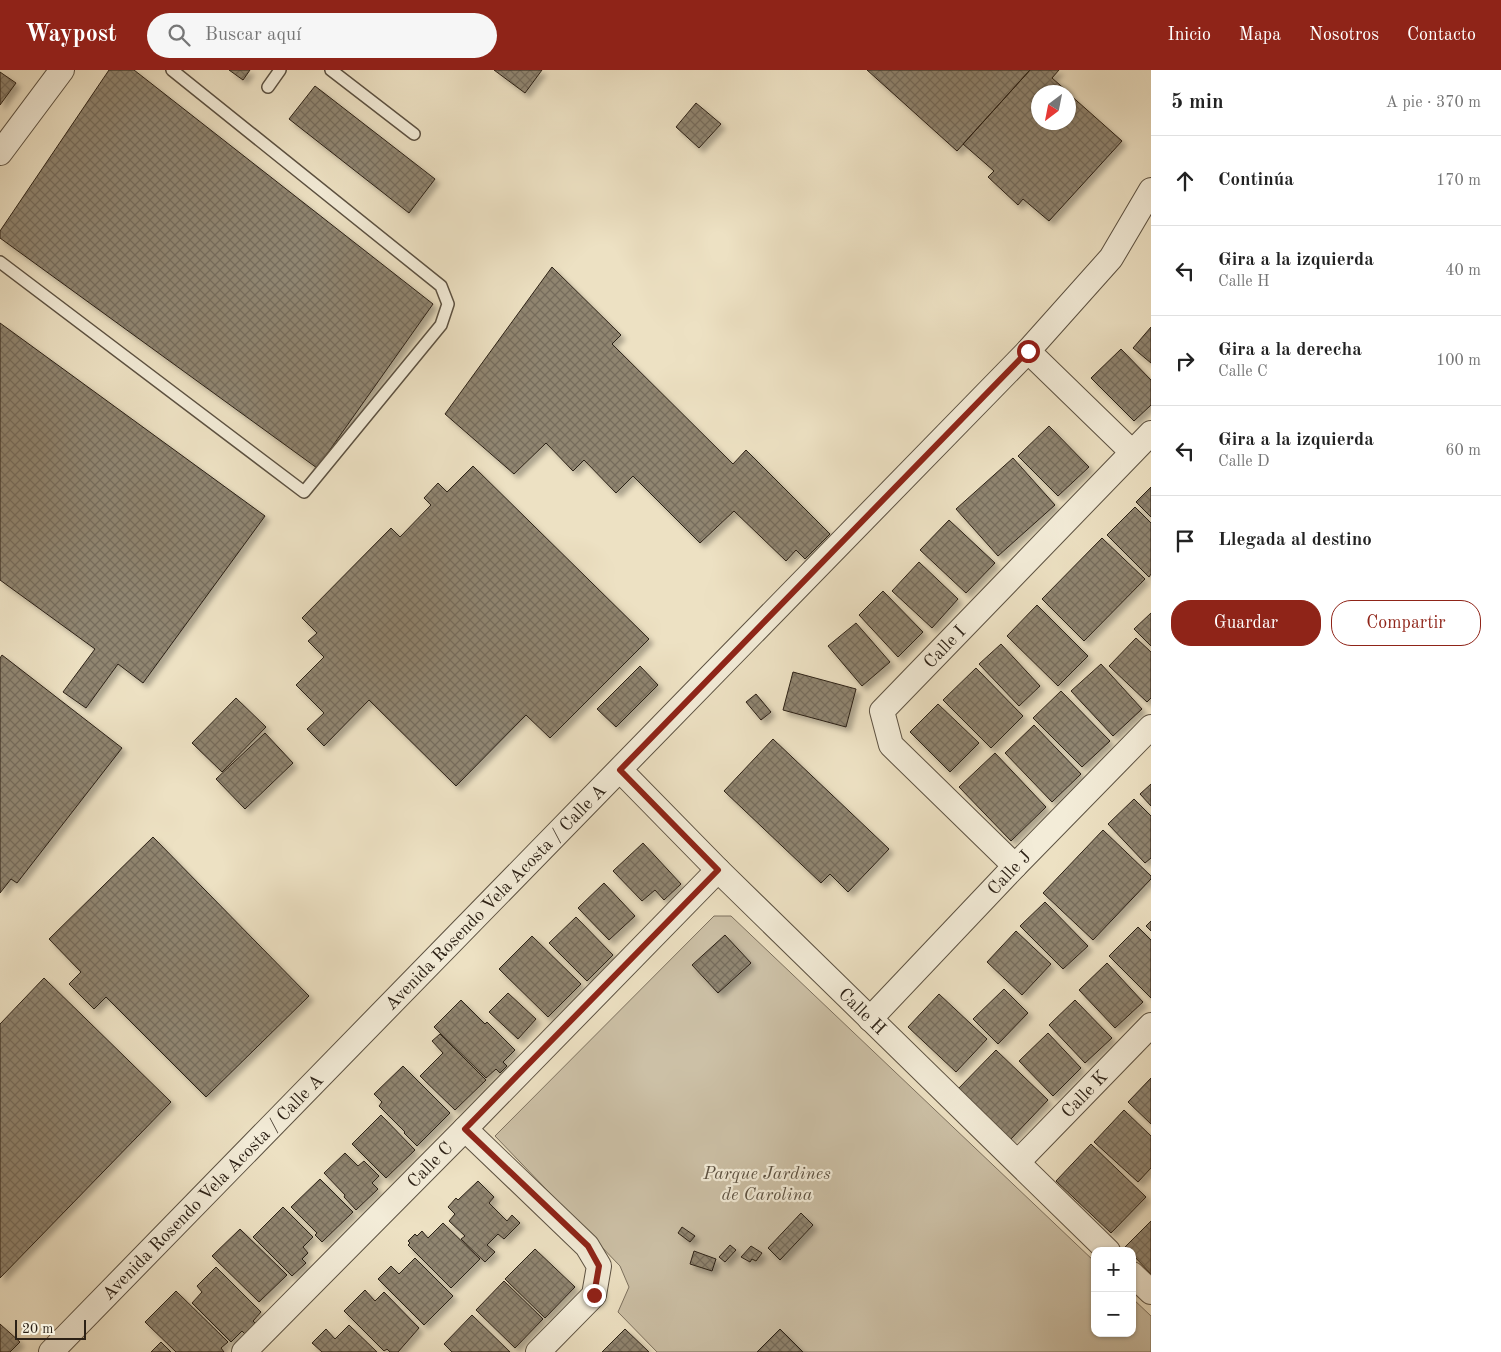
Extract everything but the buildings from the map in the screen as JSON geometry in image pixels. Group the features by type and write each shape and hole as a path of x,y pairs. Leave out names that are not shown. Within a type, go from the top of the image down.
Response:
{"street":[{"path":"0,153 62,70"},
{"name":"Avenida Rosendo Vela Acosta / Calle A","path":"59,1350 1028,351 1111,258 1151,190"},
{"path":"1028,351 1132,452"},
{"name":"Calle I","path":"1015,866 891,745 882,711 1151,433"},
{"name":"Calle J","path":"870,1019 1015,866 1151,727"},
{"name":"Calle H","path":"620,770 718,870 1104,1247"},
{"name":"Calle C","path":"244,1352 718,870"},
{"name":"Calle K","path":"1018,1162 1151,1025"},
{"path":"465,1129 588,1246 599,1266 594,1295 538,1352"},
{"path":"1136,1278 1151,1292"}],"lane":[{"path":"0,262 304,492 441,325 448,304 440,286 172,70"},
{"path":"268,87 280,70"},
{"path":"330,70 414,134"}],"green space":[{"name":"Parque Jardines de Carolina","path":"714,916 731,916 1091,1258 1091,1337 1136,1337 1136,1302 1151,1316 1151,1352 657,1352 618,1312 629,1287 620,1266 495,1136"}],"route":[{"path":"594,1295 599,1266 588,1246 465,1129 718,870 620,770 1028,351"}]}
